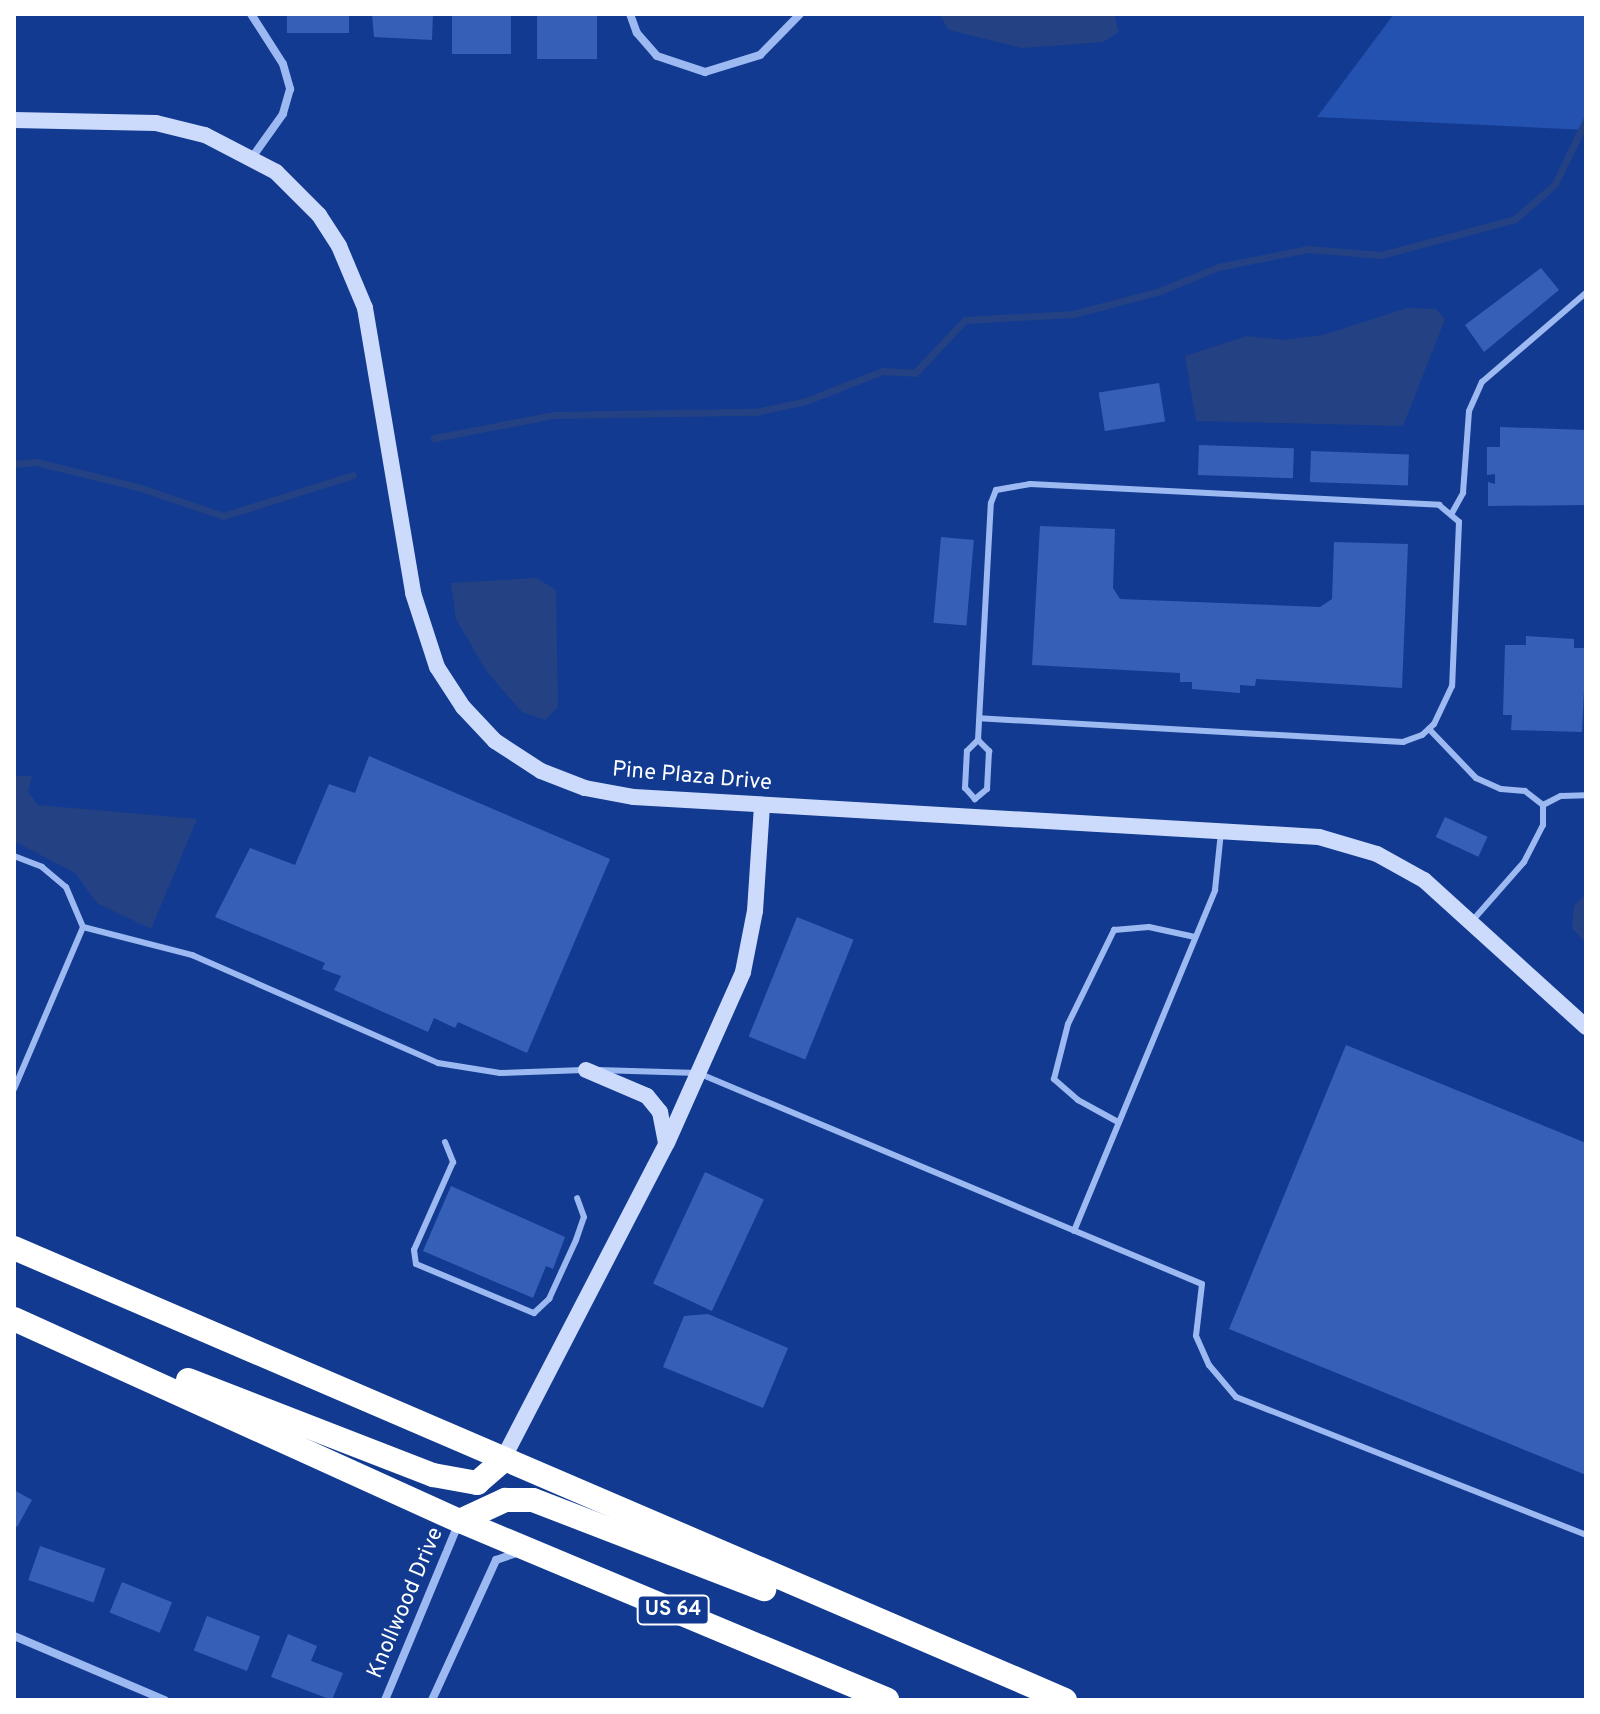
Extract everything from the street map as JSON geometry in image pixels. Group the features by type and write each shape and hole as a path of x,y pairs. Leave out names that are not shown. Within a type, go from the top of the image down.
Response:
{"highway":[{"path":"14,1248 502,1461 1065,1700"},
{"name":"US 64","path":"14,1319 460,1521 887,1700"},
{"path":"89,1352 143,1364 264,1407 433,1475 477,1483 502,1461"},
{"path":"460,1521 505,1500 533,1500 795,1602 897,1629"}],"street":[{"path":"251,14 283,64 290,89 283,114 253,156"},
{"path":"630,14 637,33 657,56 705,72 760,55 800,14"},
{"name":"Pine Plaza Drive","path":"14,120 156,123 205,135 253,156 319,215 353,275 373,341 416,606 437,667 463,707 495,741 541,771 585,788 762,806 1221,828 1319,837 1377,854 1424,880 1473,920 1586,1027"},
{"path":"502,1461 667,1143 750,945 762,806"},
{"path":"586,1070 647,1096 663,1119 667,1143"},
{"name":"Knollwood Drive","path":"385,1700 460,1521"},
{"path":"432,1700 496,1560 532,1551"},
{"path":"14,1636 165,1700"}],"lane":[{"path":"1452,513 1463,493 1469,411 1482,382 1586,293"},
{"path":"975,799 965,788 967,751 978,740 991,503 996,490 1011,484 1055,485 1439,505 1452,513 1460,540 1452,686 1429,729 1403,742 980,718"},
{"path":"1429,729 1476,778 1501,789 1525,791 1543,805"},
{"path":"973,817 975,799 987,789 989,751 978,740"},
{"path":"1543,805 1561,796 1586,795"},
{"path":"1473,920 1531,851 1543,825 1543,805"},
{"path":"1074,1231 1215,890 1221,828"},
{"path":"14,856 42,867 66,887 83,927 14,1089"},
{"path":"83,927 192,955 438,1063 500,1073 586,1070 698,1073 1202,1284 1196,1336 1209,1365 1236,1397 1586,1535"},
{"path":"1118,1122 1078,1100 1054,1079 1068,1024 1114,930 1149,927 1195,937"},
{"path":"445,1142 453,1162 414,1250 416,1264 534,1313 549,1299 576,1240 584,1217 577,1198"}],"shaded area":[{"path":"939,14 1114,14 1119,32 1103,42 1022,48 949,30"},
{"path":"1394,14 1586,14 1586,130 1317,117"},
{"path":"1407,308 1436,309 1445,319 1403,426 1196,421 1185,356 1247,336 1283,340 1323,335"},
{"path":"536,578 556,590 558,707 545,720 522,712 487,672 456,619 451,583"},
{"path":"14,776 32,776 28,792 38,805 197,819 151,929 97,903 75,873 14,841"},
{"path":"1586,894 1586,943 1572,928 1574,906"}],"building":[{"path":"287,14 349,14 349,33 287,33"},
{"path":"372,14 433,14 432,40 374,37"},
{"path":"452,14 511,14 511,54 452,54"},
{"path":"537,14 597,14 597,59 537,59"},
{"path":"1541,268 1559,290 1484,352 1465,325"},
{"path":"1159,383 1165,422 1105,431 1099,393"},
{"path":"1500,427 1586,430 1586,505 1488,506 1488,482 1495,484 1495,474 1487,475 1487,447 1500,447"},
{"path":"1199,445 1294,448 1293,478 1198,475"},
{"path":"1311,451 1409,454 1408,485 1310,482"},
{"path":"1040,526 1115,529 1113,588 1120,599 1320,607 1332,599 1334,542 1408,544 1402,688 1256,679 1255,686 1240,685 1240,693 1192,689 1192,682 1180,682 1180,673 1032,665"},
{"path":"941,537 974,540 966,626 934,623"},
{"path":"1526,636 1574,639 1574,648 1586,648 1582,732 1511,730 1512,715 1503,715 1505,645 1526,645"},
{"path":"369,756 610,859 527,1053 458,1022 455,1028 434,1018 428,1032 334,990 341,976 322,969 325,963 215,917 250,848 295,865 329,784 355,793"},
{"path":"1445,817 1488,837 1478,857 1436,837"},
{"path":"797,917 854,940 805,1059 749,1037"},
{"path":"1346,1045 1586,1143 1586,1475 1229,1329"},
{"path":"705,1172 764,1199 712,1311 653,1283"},
{"path":"451,1186 565,1237 553,1269 546,1266 533,1298 423,1251"},
{"path":"708,1314 788,1348 763,1408 663,1367 684,1316"},
{"path":"14,1490 32,1500 17,1527 14,1525"},
{"path":"40,1546 105,1568 94,1603 28,1580"},
{"path":"122,1582 172,1602 160,1633 110,1613"},
{"path":"207,1616 260,1636 247,1671 194,1651"},
{"path":"288,1634 317,1646 311,1661 343,1673 332,1700 271,1677"}],"waterway":[{"path":"434,438 554,415 756,412 806,401 882,371 915,373 965,320 1073,314 1160,291 1218,267 1308,249 1381,255 1515,219 1555,184 1586,120"},
{"path":"14,464 36,462 138,487 223,516 353,475"}]}
